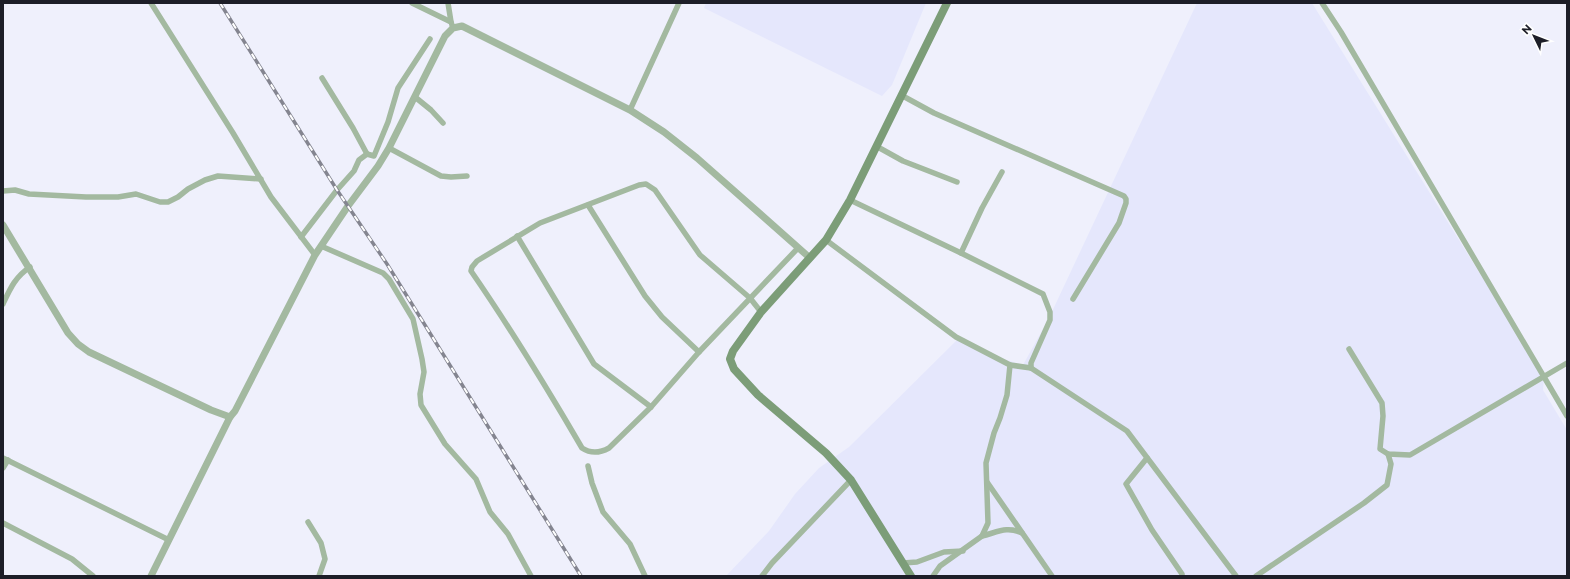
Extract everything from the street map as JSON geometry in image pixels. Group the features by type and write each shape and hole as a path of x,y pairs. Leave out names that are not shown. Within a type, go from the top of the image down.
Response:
{"main road":[{"path":"911,576 851,480 826,453 758,394 734,369 730,359 733,351 761,312 826,240 850,200 946,3"}],"street":[{"path":"151,3 233,133 271,198 316,255"},
{"path":"412,3 452,25 467,27 630,110 664,132 697,158 810,258"},
{"path":"151,576 230,417 235,411 321,246 389,148 445,36 452,25 448,3"},
{"path":"630,110 679,3"},
{"path":"1322,3 1341,32 1567,416"},
{"path":"322,78 353,128 367,154 374,156 388,122 398,88 430,39"},
{"path":"901,96 934,113 1124,196 1126,203 1119,223 1073,299"},
{"path":"415,97 432,110 443,123"},
{"path":"876,146 903,161 957,182"},
{"path":"389,148 442,176 466,176"},
{"path":"301,237 337,190 354,171 359,160 367,154"},
{"path":"961,253 982,208 1002,172"},
{"path":"3,191 15,190 29,194 86,197 118,197 136,194 160,202 168,202 205,180 218,176 261,179"},
{"path":"761,312 750,298 700,255 655,190 646,184 639,185 540,223 477,261 472,267 471,271 507,324 582,448 587,452 603,451 609,448 651,407 699,352 750,298 798,248"},
{"path":"850,200 1043,294 1050,312 1050,320 1031,363 1031,368"},
{"path":"588,205 645,296 662,317 699,352"},
{"path":"3,225 68,333 84,348 211,410 230,417"},
{"path":"517,236 594,364 651,407"},
{"path":"826,240 956,337 1010,365 1031,368 1127,431 1236,576"},
{"path":"321,246 383,273 389,279 413,319 424,372 420,394 421,405 445,444 476,479 490,512 508,534 531,576"},
{"path":"3,304 14,282 20,274 30,268"},
{"path":"1349,349 1382,403 1383,416 1380,449 1388,454 1410,455 1567,363"},
{"path":"982,536 988,523 986,463 994,433 1007,395 1010,365"},
{"path":"1256,576 1364,503 1387,485 1391,464 1388,454"},
{"path":"1147,458 1126,484 1152,530 1182,574"},
{"path":"3,468 5,459 169,540"},
{"path":"588,466 603,512 630,544 645,576"},
{"path":"762,576 772,563 851,480"},
{"path":"987,482 1052,576"},
{"path":"308,522 321,544 325,559 319,576"},
{"path":"3,523 72,559 93,576"},
{"path":"933,576 940,566 982,536 1006,529 1014,529 1023,533"},
{"path":"903,563 917,562 944,552 963,551"}],"shaded area":[{"path":"706,3 926,3 892,85 882,96 704,8"},
{"path":"1197,3 1312,3 1544,377 1543,390 1567,430 1567,576 726,576 769,531 795,494 819,468 849,447 960,337 991,355 1023,365 1049,318"}],"railway":[{"path":"220,3 337,190 387,264 581,576"}]}
